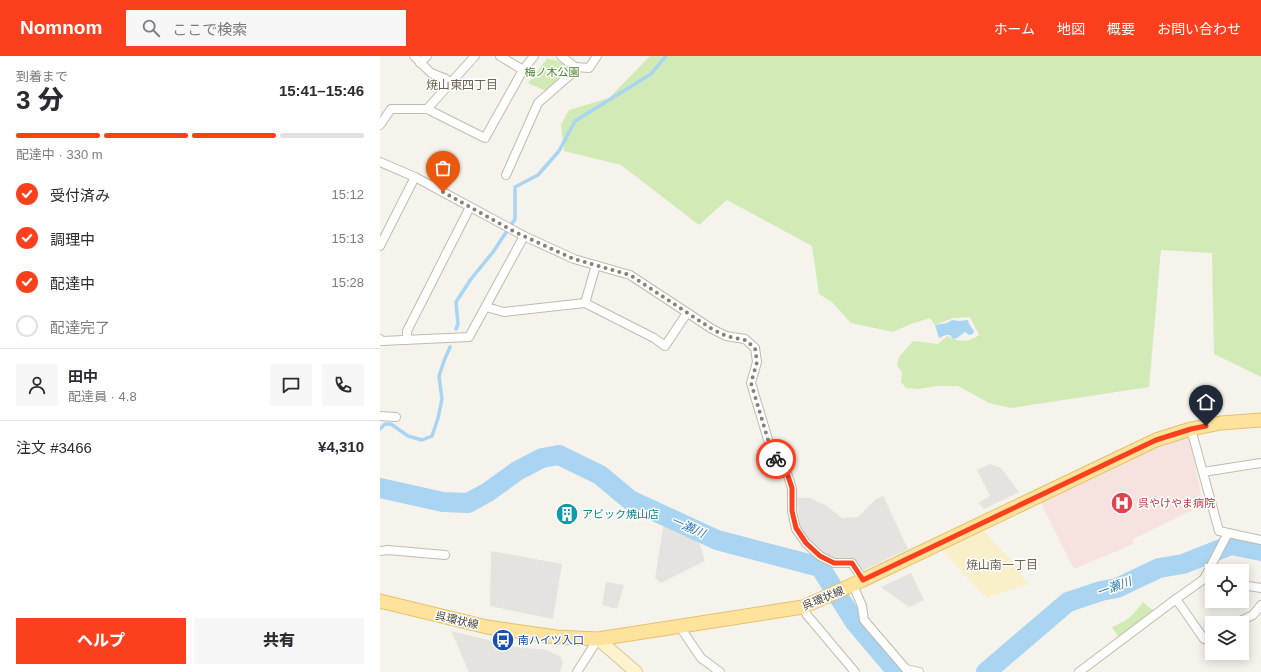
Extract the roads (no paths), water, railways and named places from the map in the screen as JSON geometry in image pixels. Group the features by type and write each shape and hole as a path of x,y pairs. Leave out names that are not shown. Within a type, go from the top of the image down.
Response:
{"main road":[{"name":"呉環状線","path":"380,601 487,627 556,637 598,639 803,608 1156,440 1191,429 1221,423 1261,420"}],"street":[{"path":"414,56 431,74 446,79 450,83"},
{"path":"420,62 427,56"},
{"path":"427,109 475,56"},
{"path":"500,56 523,70"},
{"path":"380,125 391,109 427,109 485,138 523,70 534,56"},
{"path":"560,56 575,67 589,68 597,56"},
{"path":"506,174 538,103 570,75 575,67"},
{"path":"380,162 415,177 507,228 574,259 630,275 687,313 726,336 745,340 755,348 757,362 751,383 772,453 788,476 792,488 792,511 796,528 806,543 820,556 834,563 852,563 855,584 862,606 864,620 906,669 920,672"},
{"path":"380,246 415,177"},
{"path":"407,340 407,331 470,207"},
{"path":"380,339 382,341 469,337 524,236"},
{"path":"585,303 596,265"},
{"path":"486,307 504,312 585,303 654,338 665,346 687,313"},
{"path":"380,416 396,417"},
{"path":"1191,429 1219,531 1261,540"},
{"path":"1203,472 1261,464"},
{"path":"1215,564 1228,533"},
{"path":"380,551 388,550 445,554"},
{"path":"1079,672 1176,599 1205,582"},
{"path":"1249,586 1261,588"},
{"path":"1176,599 1205,638"},
{"path":"1249,617 1253,615 1261,605"},
{"path":"803,608 807,615 855,672"},
{"path":"680,627 701,658 720,672"},
{"path":"577,672 598,639 636,672"}],"water":[{"path":"952,320 968,320 974,331 973,334 969,335 965,332 953,339 950,335 939,338 935,325 947,323"}],"waterway":[{"path":"456,329 458,324 456,302 515,219 515,187 538,175 559,151 575,121 651,74 666,56"},
{"path":"380,429 385,424 391,424 408,436 422,440 432,436 442,399 439,376 450,347"},
{"name":"一瀬川","path":"380,488 443,502 468,503 488,492 517,471 542,458 559,455 600,475 630,500 717,540 820,567 854,621 892,666 899,672"},
{"name":"一瀬川","path":"986,672 1068,602 1101,591 1117,588 1159,568 1183,564 1231,545 1261,551"}],"place":[{"name":"呉やけやま病院","path":"1122,503"},
{"name":"アビック焼山店","path":"567,514"},
{"name":"南ハイツ入口","path":"503,640"}],"district":[{"name":"焼山東四丁目","path":"462,85"},
{"name":"焼山南一丁目","path":"1002,565"}],"park label":[{"name":"梅ノ木公園","path":"552,72"}]}
